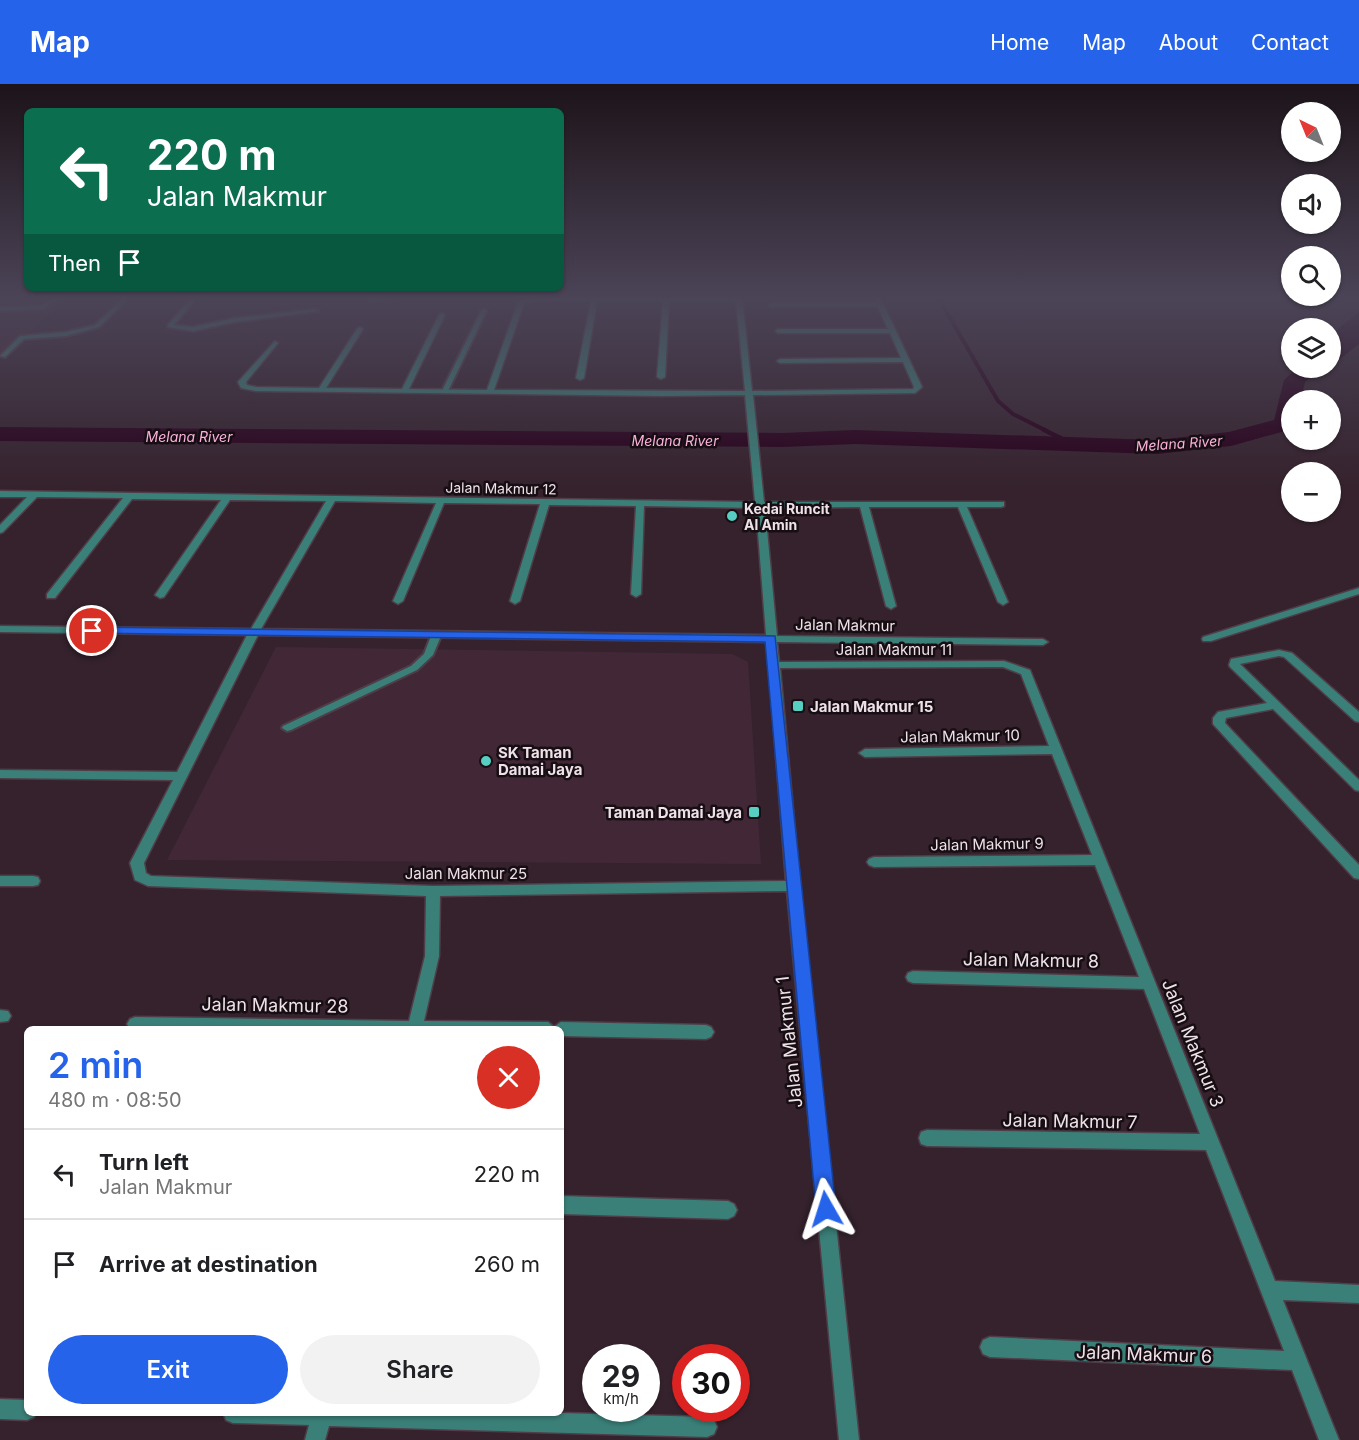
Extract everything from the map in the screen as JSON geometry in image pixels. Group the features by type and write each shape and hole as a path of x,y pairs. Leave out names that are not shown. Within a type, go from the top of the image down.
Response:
{"street":[{"path":"260,360 242,382 243,386 256,389 749,397 915,391 918,387 904,360"},
{"path":"321,390 340,360"},
{"path":"404,391 419,360"},
{"path":"490,392 501,360"},
{"path":"580,378 583,360"},
{"path":"661,377 662,360"},
{"path":"745,360 771,639"},
{"path":"780,361 869,360"},
{"name":"Jalan Makmur 12","path":"0,494 640,504 759,502 864,505 1001,504"},
{"path":"0,530 34,495"},
{"path":"51,596 129,496"},
{"path":"160,595 227,498"},
{"path":"0,774 182,776 253,634 332,499"},
{"path":"398,601 441,501"},
{"path":"515,601 545,502"},
{"path":"636,594 640,504"},
{"path":"864,505 891,606"},
{"path":"962,505 1003,602"},
{"path":"1207,639 1359,591"},
{"name":"Jalan Makmur","path":"0,629 253,634 1043,642"},
{"name":"Jalan Makmur 1","path":"771,639 793,886 849,1440"},
{"path":"1359,718 1288,655 1279,653 1235,661 1234,665 1359,787"},
{"name":"Jalan Makmur 11","path":"773,665 1014,666"},
{"name":"Jalan Makmur 3","path":"1014,666 1026,672 1329,1440"},
{"path":"1276,705 1222,715 1219,718 1219,724 1359,874"},
{"name":"Jalan Makmur 10","path":"865,753 1056,750"},
{"name":"Jalan Makmur 25","path":"182,776 137,863 140,876 148,881 433,891 793,886"},
{"name":"Jalan Makmur 9","path":"874,862 1100,860"},
{"path":"0,881 33,881"},
{"path":"416,1026 432,956 433,891"},
{"name":"Jalan Makmur 8","path":"913,977 1149,983"},
{"name":"Jalan Makmur 28","path":"135,1024 276,1026"},
{"path":"564,1029 706,1032"},
{"name":"Jalan Makmur 7","path":"927,1138 1212,1142"},
{"path":"564,1205 728,1210"},
{"path":"1270,1290 1359,1294"},
{"name":"Jalan Makmur 6","path":"990,1347 1298,1361"},
{"path":"0,1409 24,1410"},
{"path":"315,1440 321,1416"},
{"path":"386,1416 707,1426"}],"lane":[{"path":"445,391 460,360"},
{"path":"287,728 414,668 428,656 436,636"}],"shaded area":[{"name":"SK Taman Damai Jaya","path":"276,647 732,654 748,662 761,864 167,860"}],"waterway":[{"path":"975,360 998,401 1013,414 1047,431"},
{"name":"Melana River","path":"0,434 782,440 855,437 1157,447 1231,439 1284,424 1297,378"},
{"path":"1044,430 1075,445"}],"place":[{"name":"Kedai Runcit Al Amin","path":"732,516"},
{"name":"Jalan Makmur 15","path":"798,706"},
{"name":"SK Taman Damai Jaya","path":"486,761"},
{"name":"Taman Damai Jaya","path":"754,812"}],"route":[{"path":"92,631 771,639 826,1209"}]}
